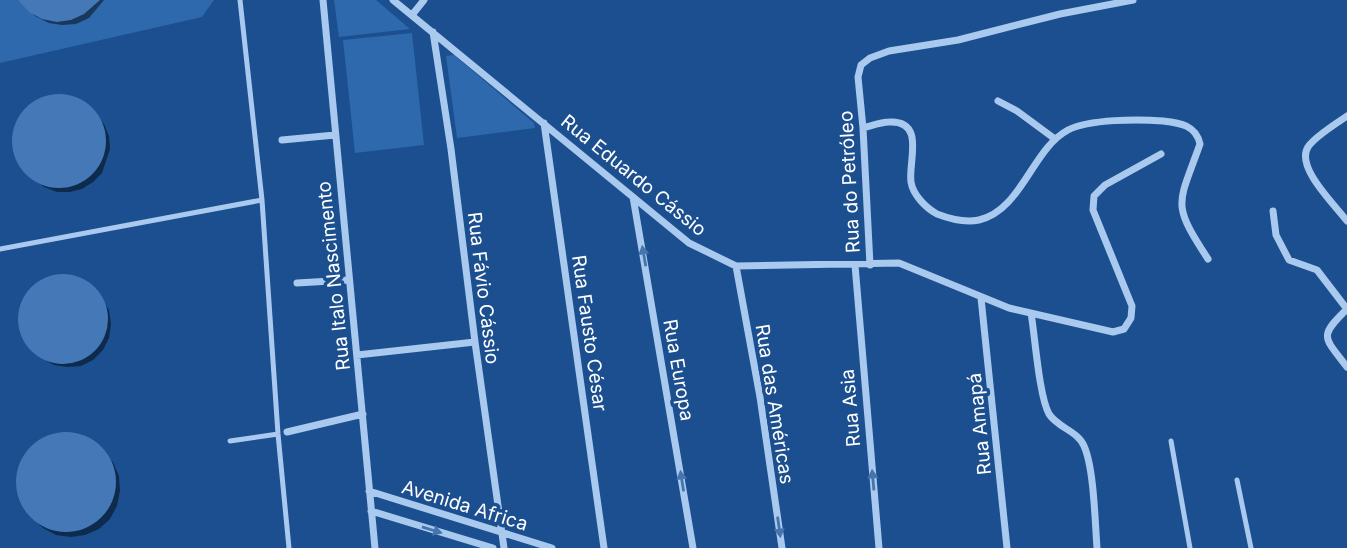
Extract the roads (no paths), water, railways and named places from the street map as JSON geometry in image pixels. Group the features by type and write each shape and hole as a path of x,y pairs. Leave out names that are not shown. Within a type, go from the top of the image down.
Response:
{"street":[{"name":"Rua Italo Nascimento","path":"323,0 375,548"},
{"name":"Rua Eduardo Cássio","path":"393,0 689,243 736,266 899,263 1009,308 1113,332 1124,329 1132,306 1093,210 1094,196 1105,185 1161,154"},
{"path":"412,15 424,0"},
{"path":"1118,2 1133,0"},
{"name":"Rua do Petróleo","path":"870,265 858,77 861,65 870,58 889,51 958,40 1118,2"},
{"name":"Rua Fávio Cássio","path":"432,31 451,149 474,342 504,548"},
{"path":"998,101 1017,111 1055,139"},
{"path":"1347,116 1308,147 1304,160 1308,172 1347,221"},
{"path":"863,128 891,122 910,130 914,147 911,184 916,194 930,210 945,217 965,221 980,220 996,214 1055,139 1069,129 1151,120 1181,123 1192,129 1200,144 1180,207 1187,227 1208,259"},
{"name":"Rua Fausto César","path":"544,123 604,548"},
{"path":"282,141 335,135"},
{"name":"Rua Europa","path":"633,197 693,548"},
{"path":"1273,211 1276,235 1290,260 1317,270 1347,309 1328,328 1327,336 1347,367"},
{"name":"Rua Asia","path":"855,265 879,548"},
{"name":"Rua das Américas","path":"736,266 760,397 782,548"},
{"path":"297,283 348,280"},
{"name":"Rua Amapá","path":"981,298 1007,548"},
{"path":"1031,313 1044,399 1049,413 1058,425 1078,437 1084,444 1088,459 1097,548"},
{"path":"357,355 474,342"},
{"path":"287,432 363,414"},
{"name":"Avenida Africa","path":"369,491 552,548"},
{"name":"Avenida Africa","path":"371,511 493,548"}],"lane":[{"path":"240,0 262,200 278,434 289,547 279,548"},
{"path":"0,249 262,200"},
{"path":"230,441 278,434"},
{"path":"1171,441 1190,548"},
{"path":"1237,480 1251,548"}]}
